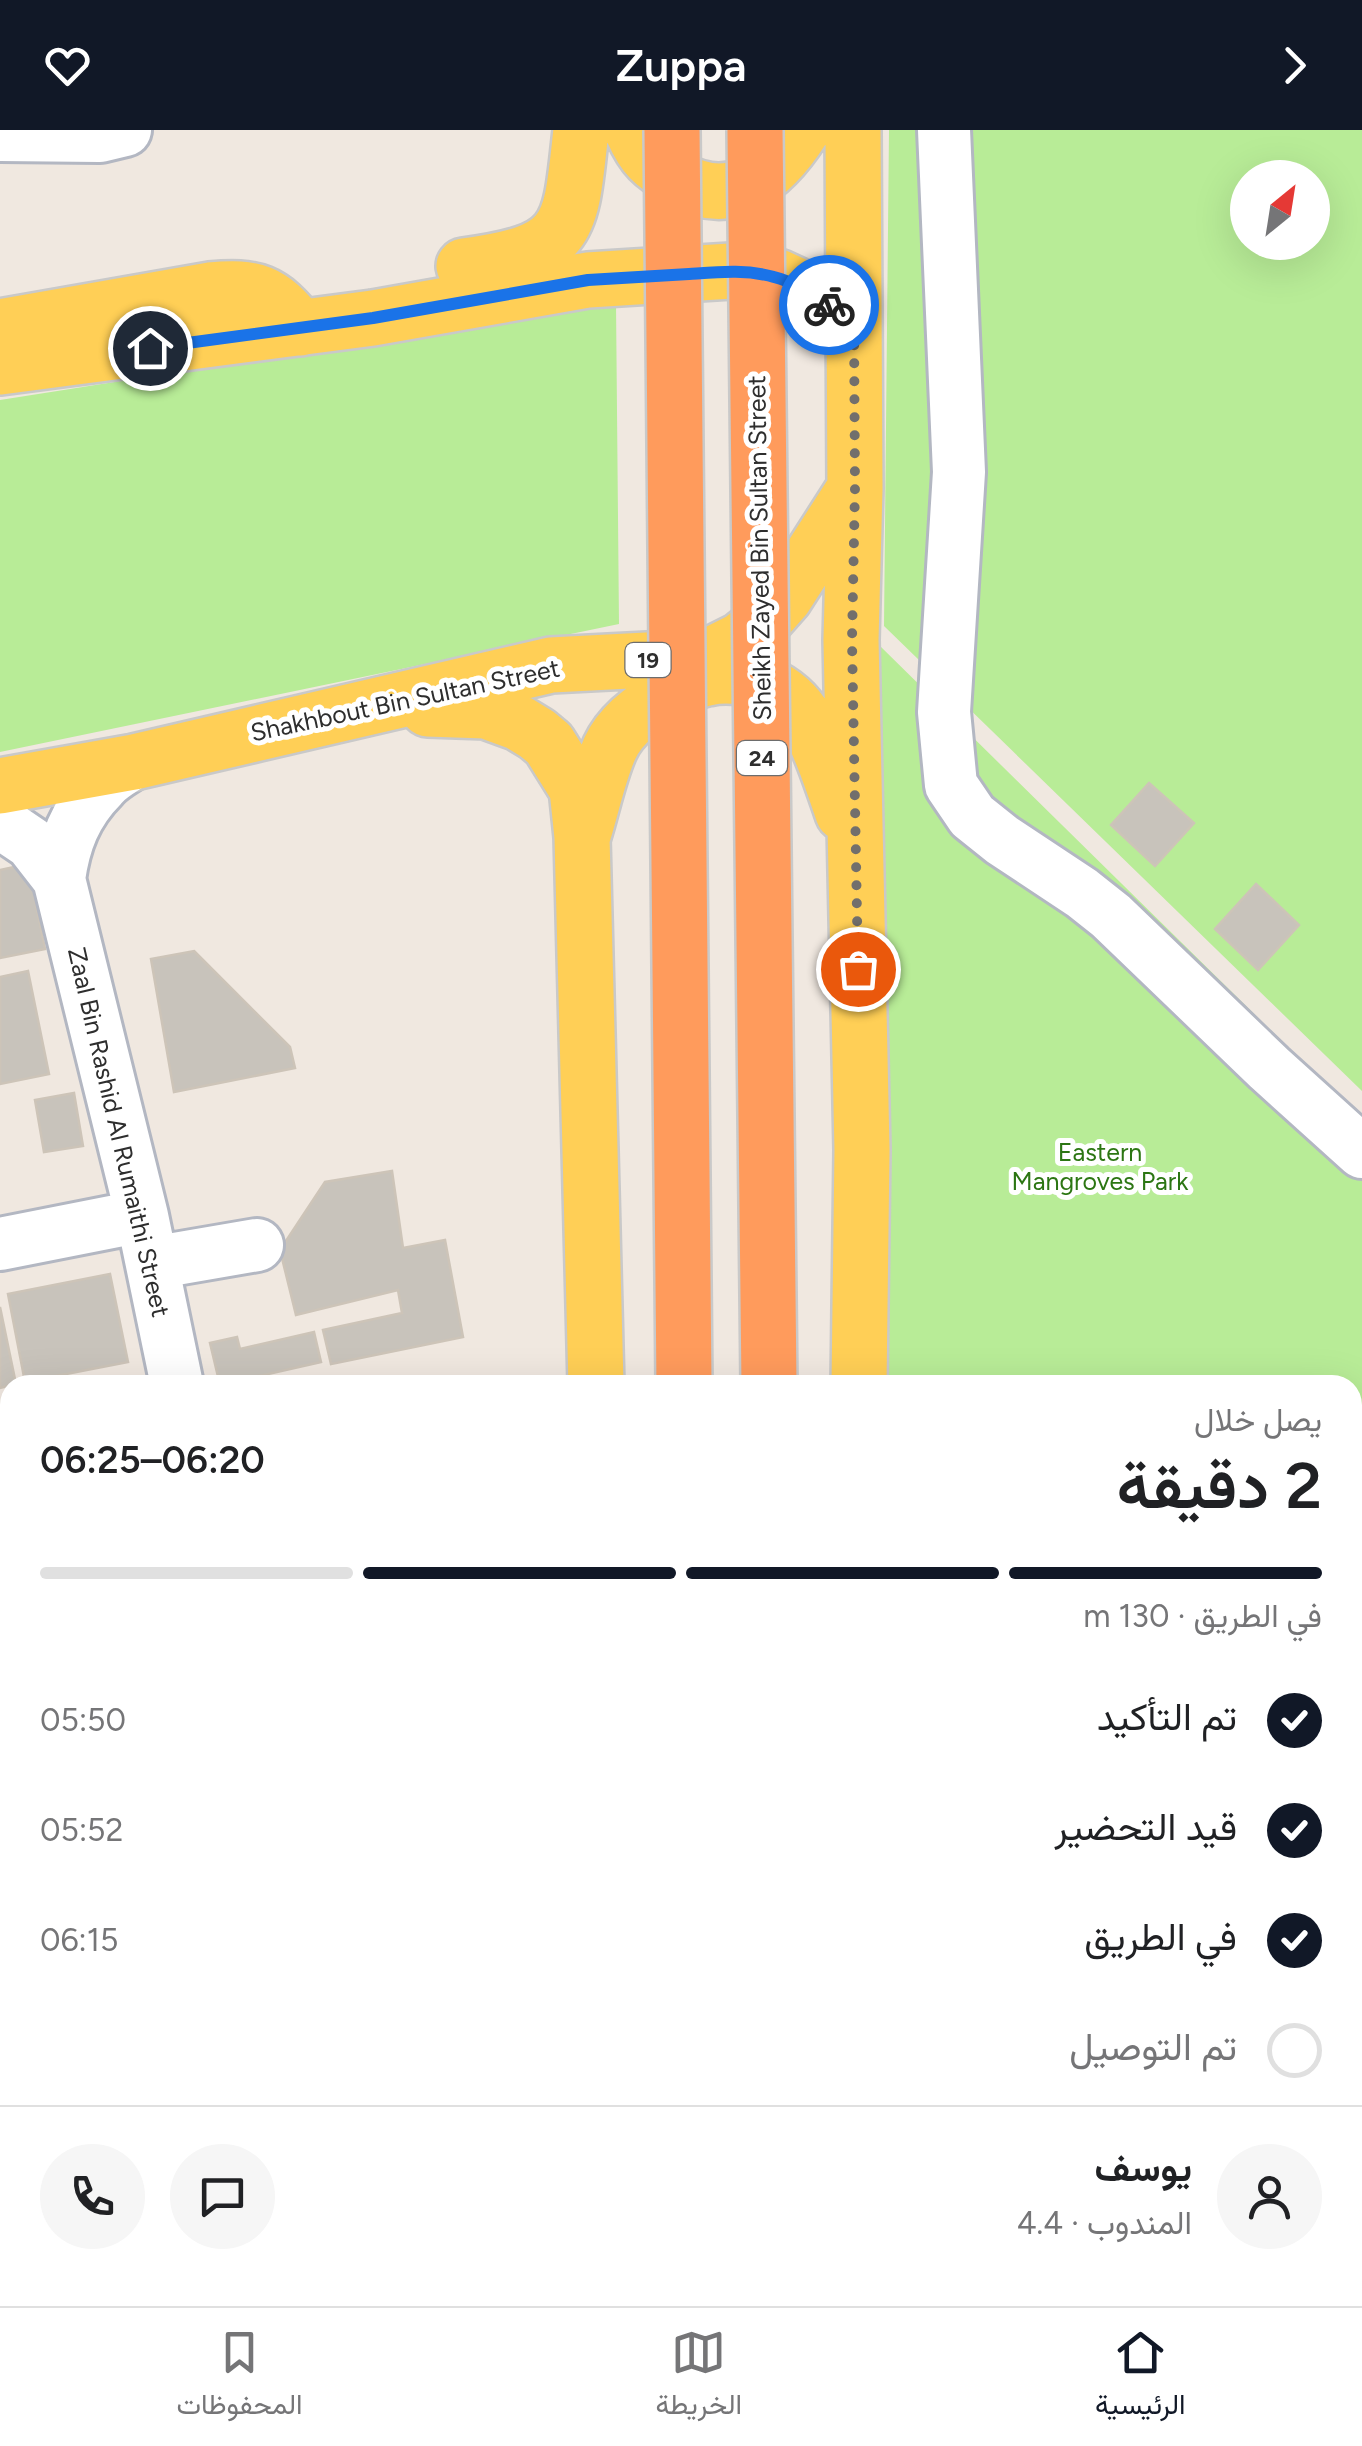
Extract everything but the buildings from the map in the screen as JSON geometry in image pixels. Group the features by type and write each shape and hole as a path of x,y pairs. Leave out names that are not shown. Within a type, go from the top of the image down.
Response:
{"highway":[{"path":"672,130 684,1375"},
{"name":"Sheikh Zayed Bin Sultan Street","path":"755,130 769,1375"}],"main road":[{"path":"373,318 418,278 441,269 538,250 558,234 574,196 581,130"},
{"path":"632,130 641,151 664,171 693,187 714,192 736,189 770,171 802,130"},
{"path":"853,130 852,640 862,1150 859,1375"},
{"path":"0,368 373,318 588,280 731,271 778,278 804,289 854,321"},
{"path":"0,327 232,288 253,290 282,304 300,328"},
{"name":"Shakhbout Bin Sultan Street","path":"0,786 134,762 552,665 716,653 742,640 785,597 855,488"},
{"path":"582,837 611,746 629,722 652,702 679,689 704,678 732,676 759,681 783,694 802,714 826,765 857,854"},
{"path":"365,707 486,711 528,728 548,744 577,789 582,837 596,1375"}],"street":[{"path":"0,134 100,136 125,130"},
{"path":"944,130 959,472 944,712 950,784 972,816 1111,916 1362,1152"},
{"name":"Zaal Bin Rashid Al Rumaithi Street","path":"134,762 102,785 74,825 63,851 59,880 147,1240 175,1375"},
{"name":"Zaal Bin Rashid Al Rumaithi Street","path":"0,822 31,843 59,880"},
{"path":"0,1244 147,1240 257,1245"}],"green space":[{"path":"889,130 1362,130 1362,1091 884,626"},
{"path":"616,303 619,624 0,752 0,400"},
{"name":"Eastern Mangroves Park","path":"880,646 1362,1120 1362,1375 883,1375"}],"way so far":[{"path":"829,305 854,321 852,640 858,969"}],"route":[{"path":"150,348 373,318 588,280 731,271 755,273 804,289 829,305"}]}
